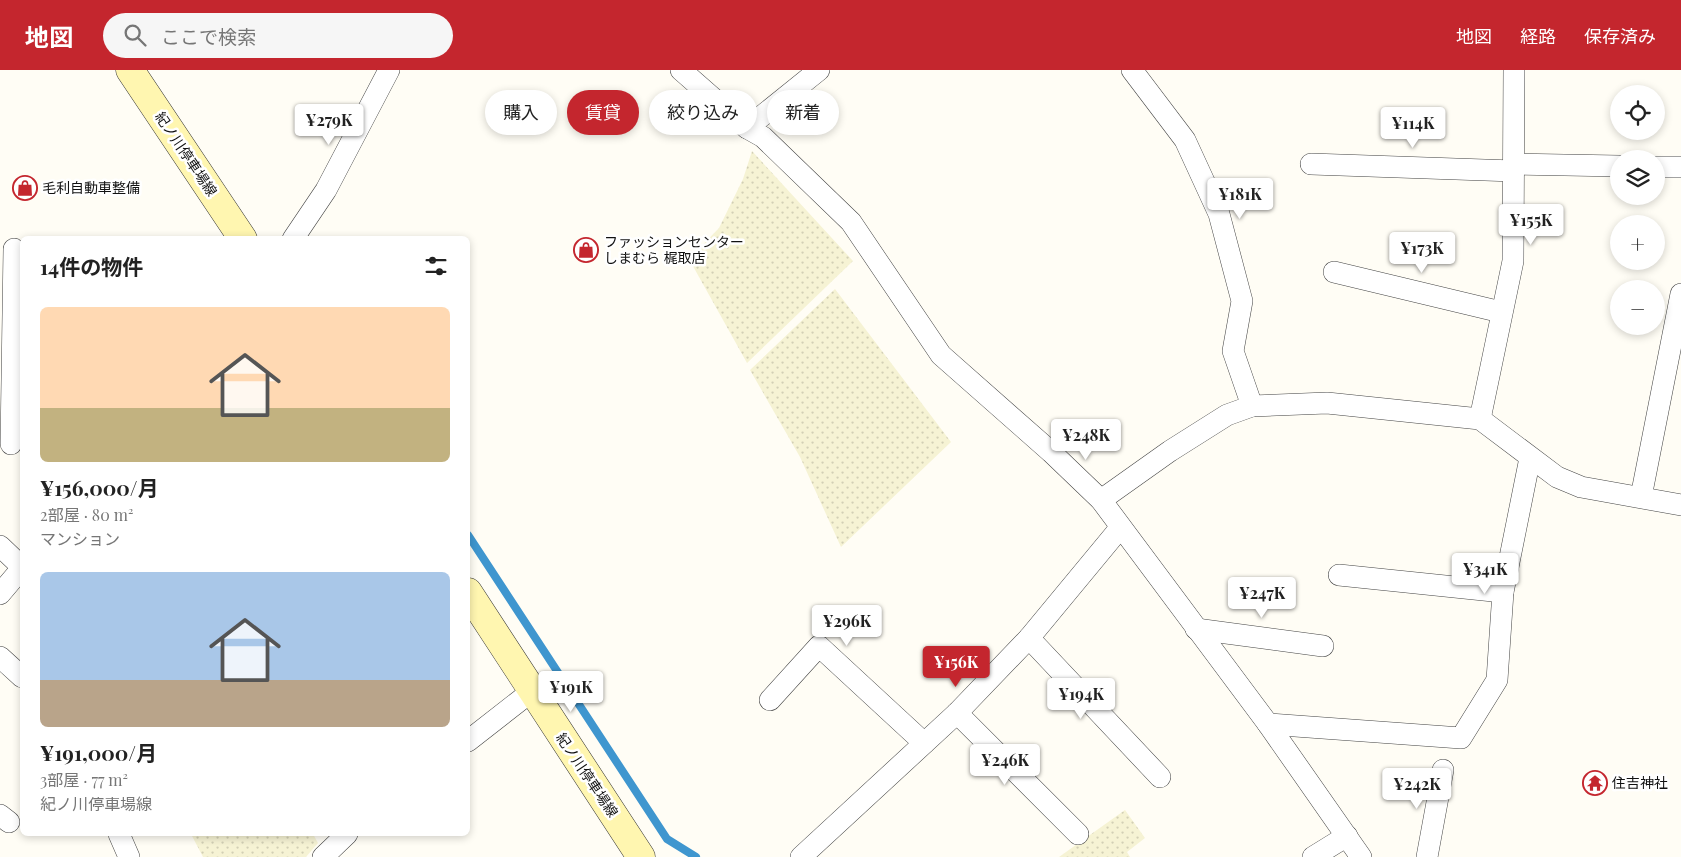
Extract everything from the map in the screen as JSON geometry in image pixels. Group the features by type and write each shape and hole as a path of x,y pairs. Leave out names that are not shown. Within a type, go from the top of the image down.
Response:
{"main road":[{"name":"紀ノ川停車場線","path":"130,70 241,236"},
{"name":"紀ノ川停車場線","path":"470,595 641,857"}],"street":[{"path":"295,236 326,190 389,70"},
{"path":"681,70 704,90"},
{"path":"757,120 819,70"},
{"path":"1132,70 1186,140 1219,214 1242,301 1233,351 1252,406"},
{"path":"1480,418 1513,261 1514,70"},
{"path":"757,134 763,137 851,222 941,355 1101,500 1120,528 1268,724 1361,857"},
{"path":"1311,164 1514,168 1610,166"},
{"path":"1665,167 1681,167"},
{"path":"11,444 12,249"},
{"path":"1334,272 1501,312"},
{"path":"1641,497 1681,294"},
{"path":"1101,500 1170,450 1228,415 1252,406 1327,403 1480,418 1557,477 1581,487 1681,505"},
{"path":"1268,724 1461,738 1497,680 1503,592 1530,458"},
{"path":"801,857 957,713 1030,638 1120,528"},
{"path":"0,546 20,566"},
{"path":"0,594 20,570"},
{"path":"1339,575 1503,592"},
{"path":"1196,629 1323,646"},
{"path":"1030,638 1160,777"},
{"path":"770,700 819,646 924,743"},
{"path":"0,657 20,675"},
{"path":"470,739 532,691"},
{"path":"957,713 1078,834"},
{"path":"1427,857 1443,770"},
{"path":"120,836 130,857"},
{"path":"323,857 345,836"},
{"path":"1313,857 1347,836"}],"shaded area":[{"path":"752,151 853,261 747,363 689,259 719,228 743,179"},
{"path":"835,289 951,442 841,547 800,457 750,370"},
{"path":"1125,810 1145,838 1127,852 1130,857 1059,857"},
{"path":"192,836 314,836 318,843 306,857 203,857"}],"waterway":[{"path":"470,538 667,839 696,857"}],"place":[{"name":"毛利自動車整備","path":"25,188"},
{"name":"ファッションセンター しまむら 梶取店","path":"586,250"},
{"name":"住吉神社","path":"1595,783"}]}
